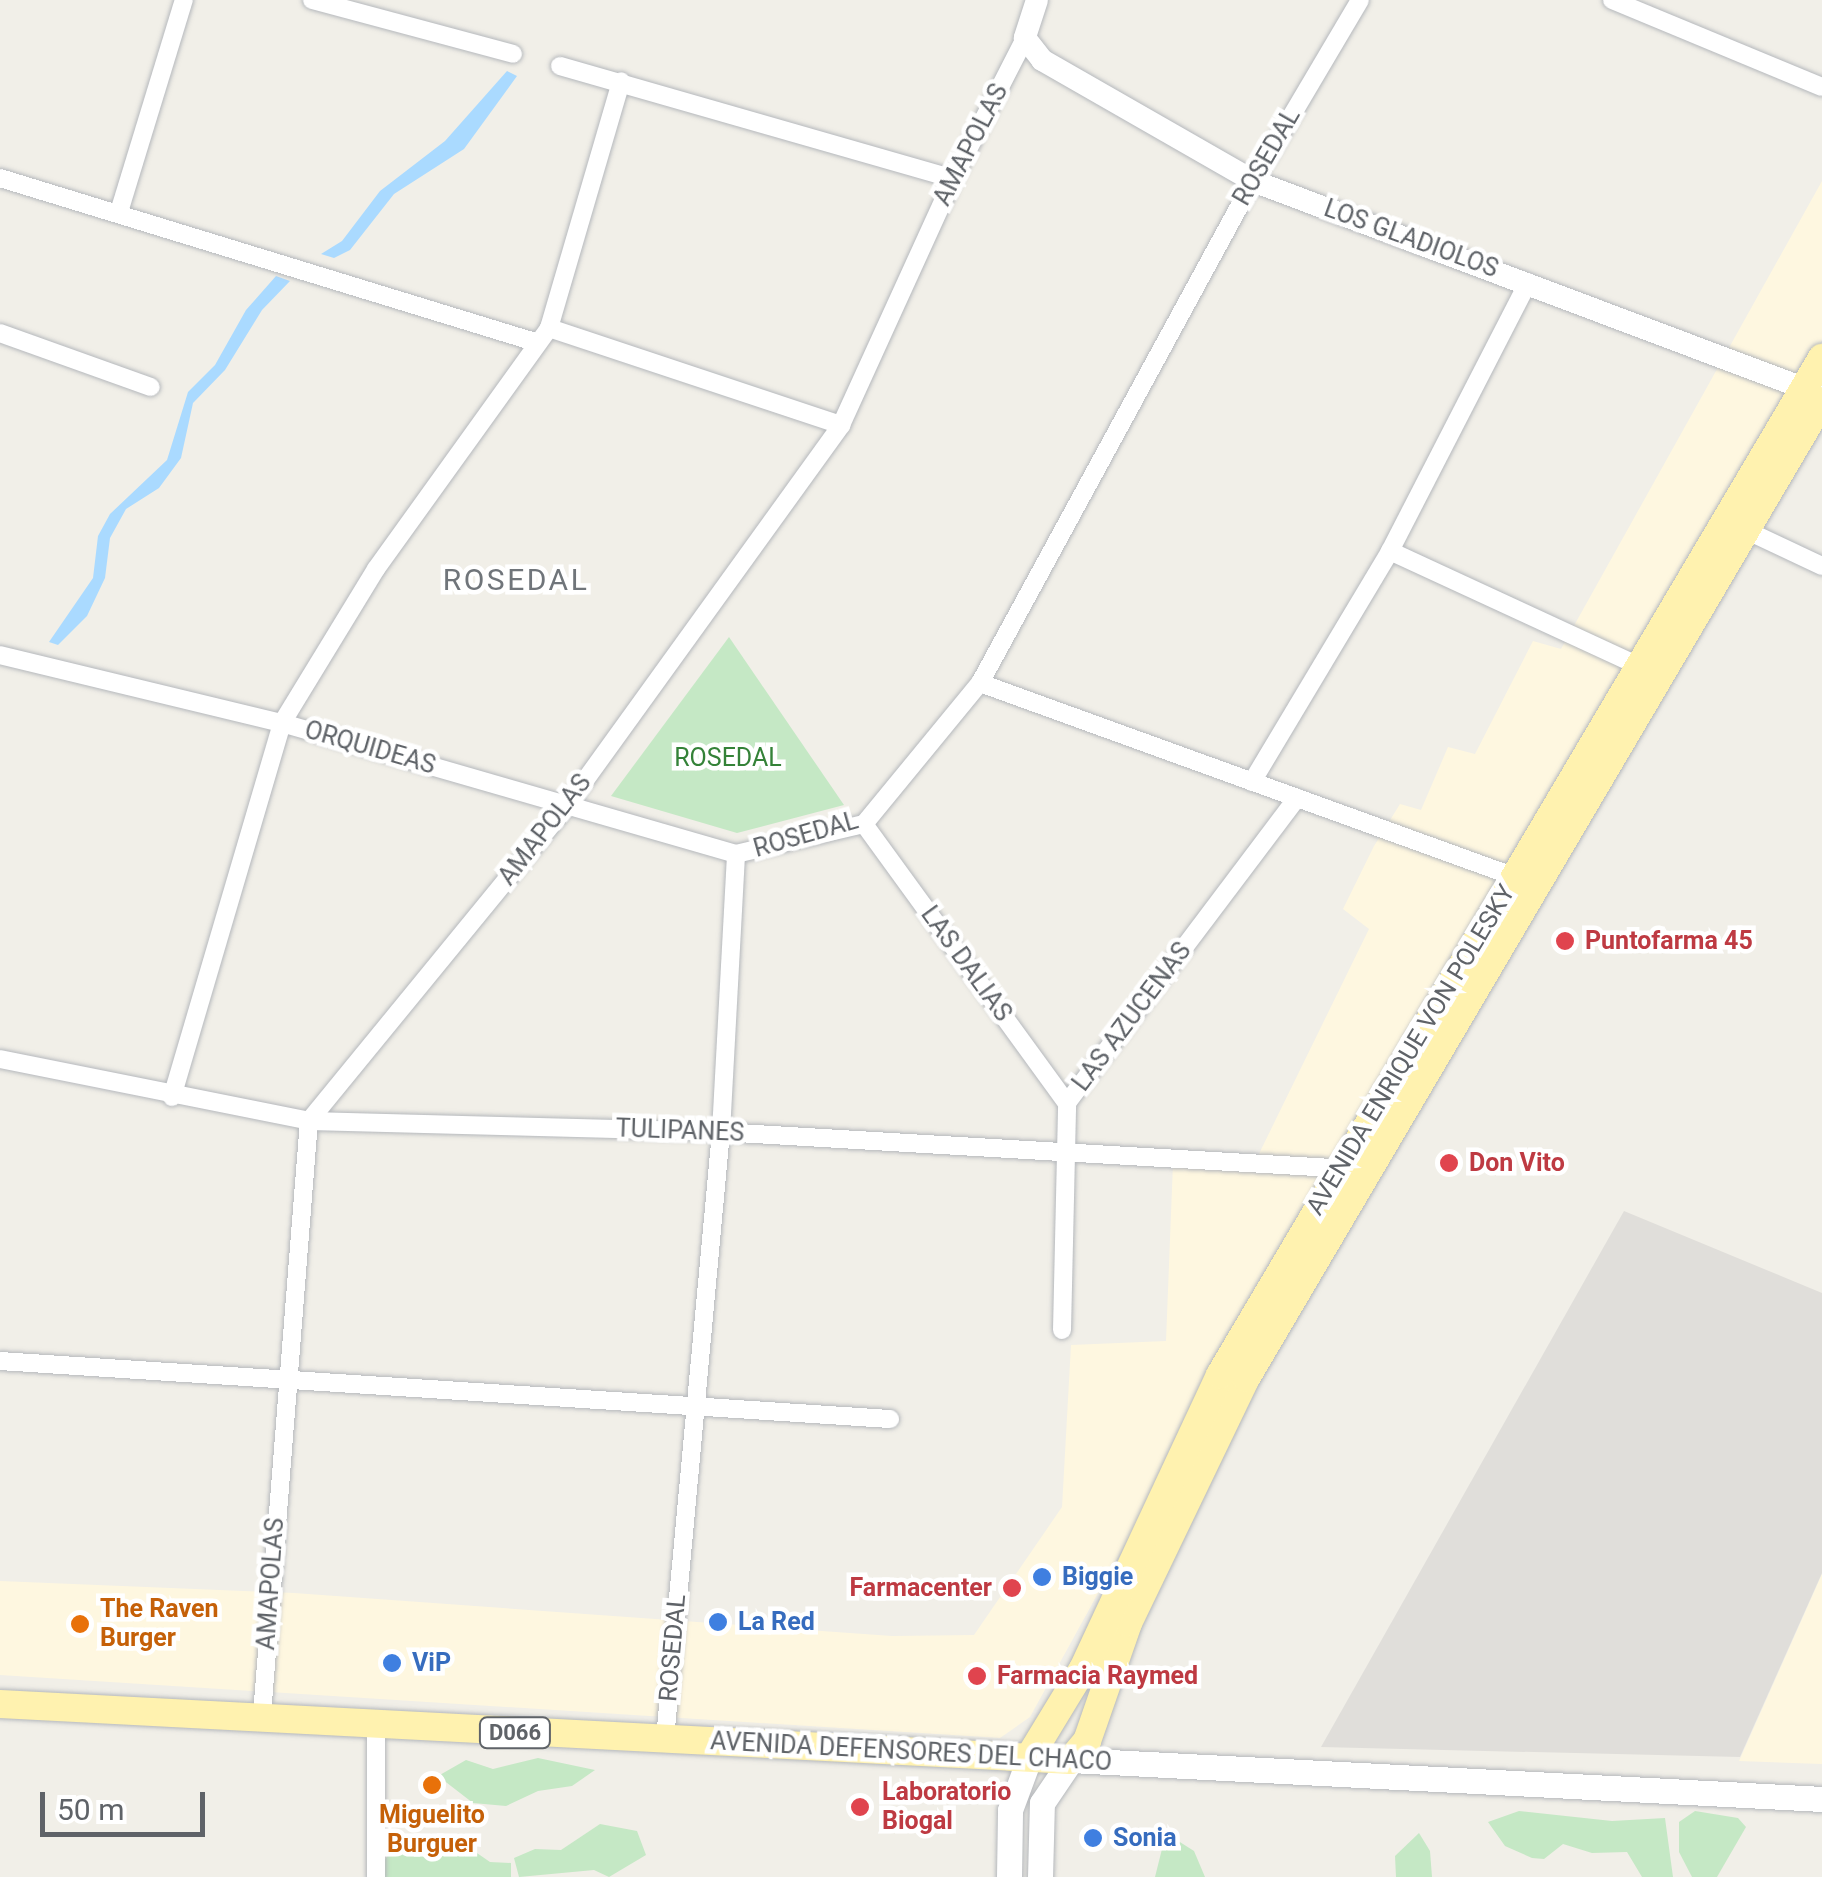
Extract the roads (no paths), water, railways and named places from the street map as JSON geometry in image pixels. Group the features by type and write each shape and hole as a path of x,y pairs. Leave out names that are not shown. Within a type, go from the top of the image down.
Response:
{"main road":[{"name":"AVENIDA ENRIQUE VON POLESKY","path":"1030,1756 1083,1669 1220,1375 1353,1171 1734,524 1815,395 1822,358"},
{"name":"AVENIDA ENRIQUE VON POLESKY","path":"1071,1760 1087,1740 1128,1622 1198,1472 1353,1171"},
{"name":"AVENIDA DEFENSORES DEL CHACO","path":"0,1704 262,1715 376,1727 1030,1756 1822,1799"},
{"path":"1009,1877 1010,1810 1030,1756"},
{"path":"1040,1877 1042,1803 1071,1760"}],"street":[{"path":"119,212 184,0"},
{"path":"312,0 512,54"},
{"name":"AMAPOLAS","path":"262,1715 308,1121 568,804 842,425 952,179 1026,38 1037,0"},
{"name":"ROSEDAL","path":"665,1740 720,1132 736,854 864,824 980,683 1253,180 1360,0"},
{"path":"1612,0 1822,88"},
{"name":"LOS GLADIOLOS","path":"1026,38 1042,60 1253,180 1815,395"},
{"path":"560,66 952,179"},
{"path":"172,1097 282,723 376,568 535,342 549,328 621,82"},
{"path":"0,178 535,342"},
{"path":"1252,782 1390,551 1528,282"},
{"path":"549,328 842,425"},
{"path":"0,333 151,387"},
{"path":"1734,524 1822,566"},
{"path":"1390,551 1649,670"},
{"name":"ORQUIDEAS","path":"0,655 282,723 736,854"},
{"path":"980,683 1525,880"},
{"name":"LAS AZUCENAS","path":"1062,1330 1067,1103 1297,798"},
{"name":"LAS DALIAS","path":"864,824 1067,1103"},
{"name":"TULIPANES","path":"0,1060 308,1121 720,1132 1353,1171"},
{"path":"0,1361 694,1410 890,1419"},
{"path":"376,1727 376,1877"}],"water":[{"path":"507,71 517,76 464,149 394,194 350,250 334,258 321,254 342,241 380,191 445,141"},
{"path":"276,276 290,281 262,310 225,370 193,403 181,458 159,488 126,509 110,538 105,578 87,616 58,645 49,642 93,578 98,536 110,514 167,460 188,392 215,365 246,310"}],"place":[{"name":"Puntofarma 45","path":"1565,941"},
{"name":"Don Vito","path":"1449,1163"},
{"name":"Biggie","path":"1042,1577"},
{"name":"Farmacenter","path":"1012,1588"},
{"name":"La Red","path":"718,1622"},
{"name":"The Raven Burger","path":"80,1624"},
{"name":"ViP","path":"392,1663"},
{"name":"Farmacia Raymed","path":"977,1676"},
{"name":"Miguelito Burguer","path":"432,1785"},
{"name":"Laboratorio Biogal","path":"860,1807"},
{"name":"Sonia","path":"1093,1838"}],"district":[{"name":"ROSEDAL","path":"516,580"}]}
